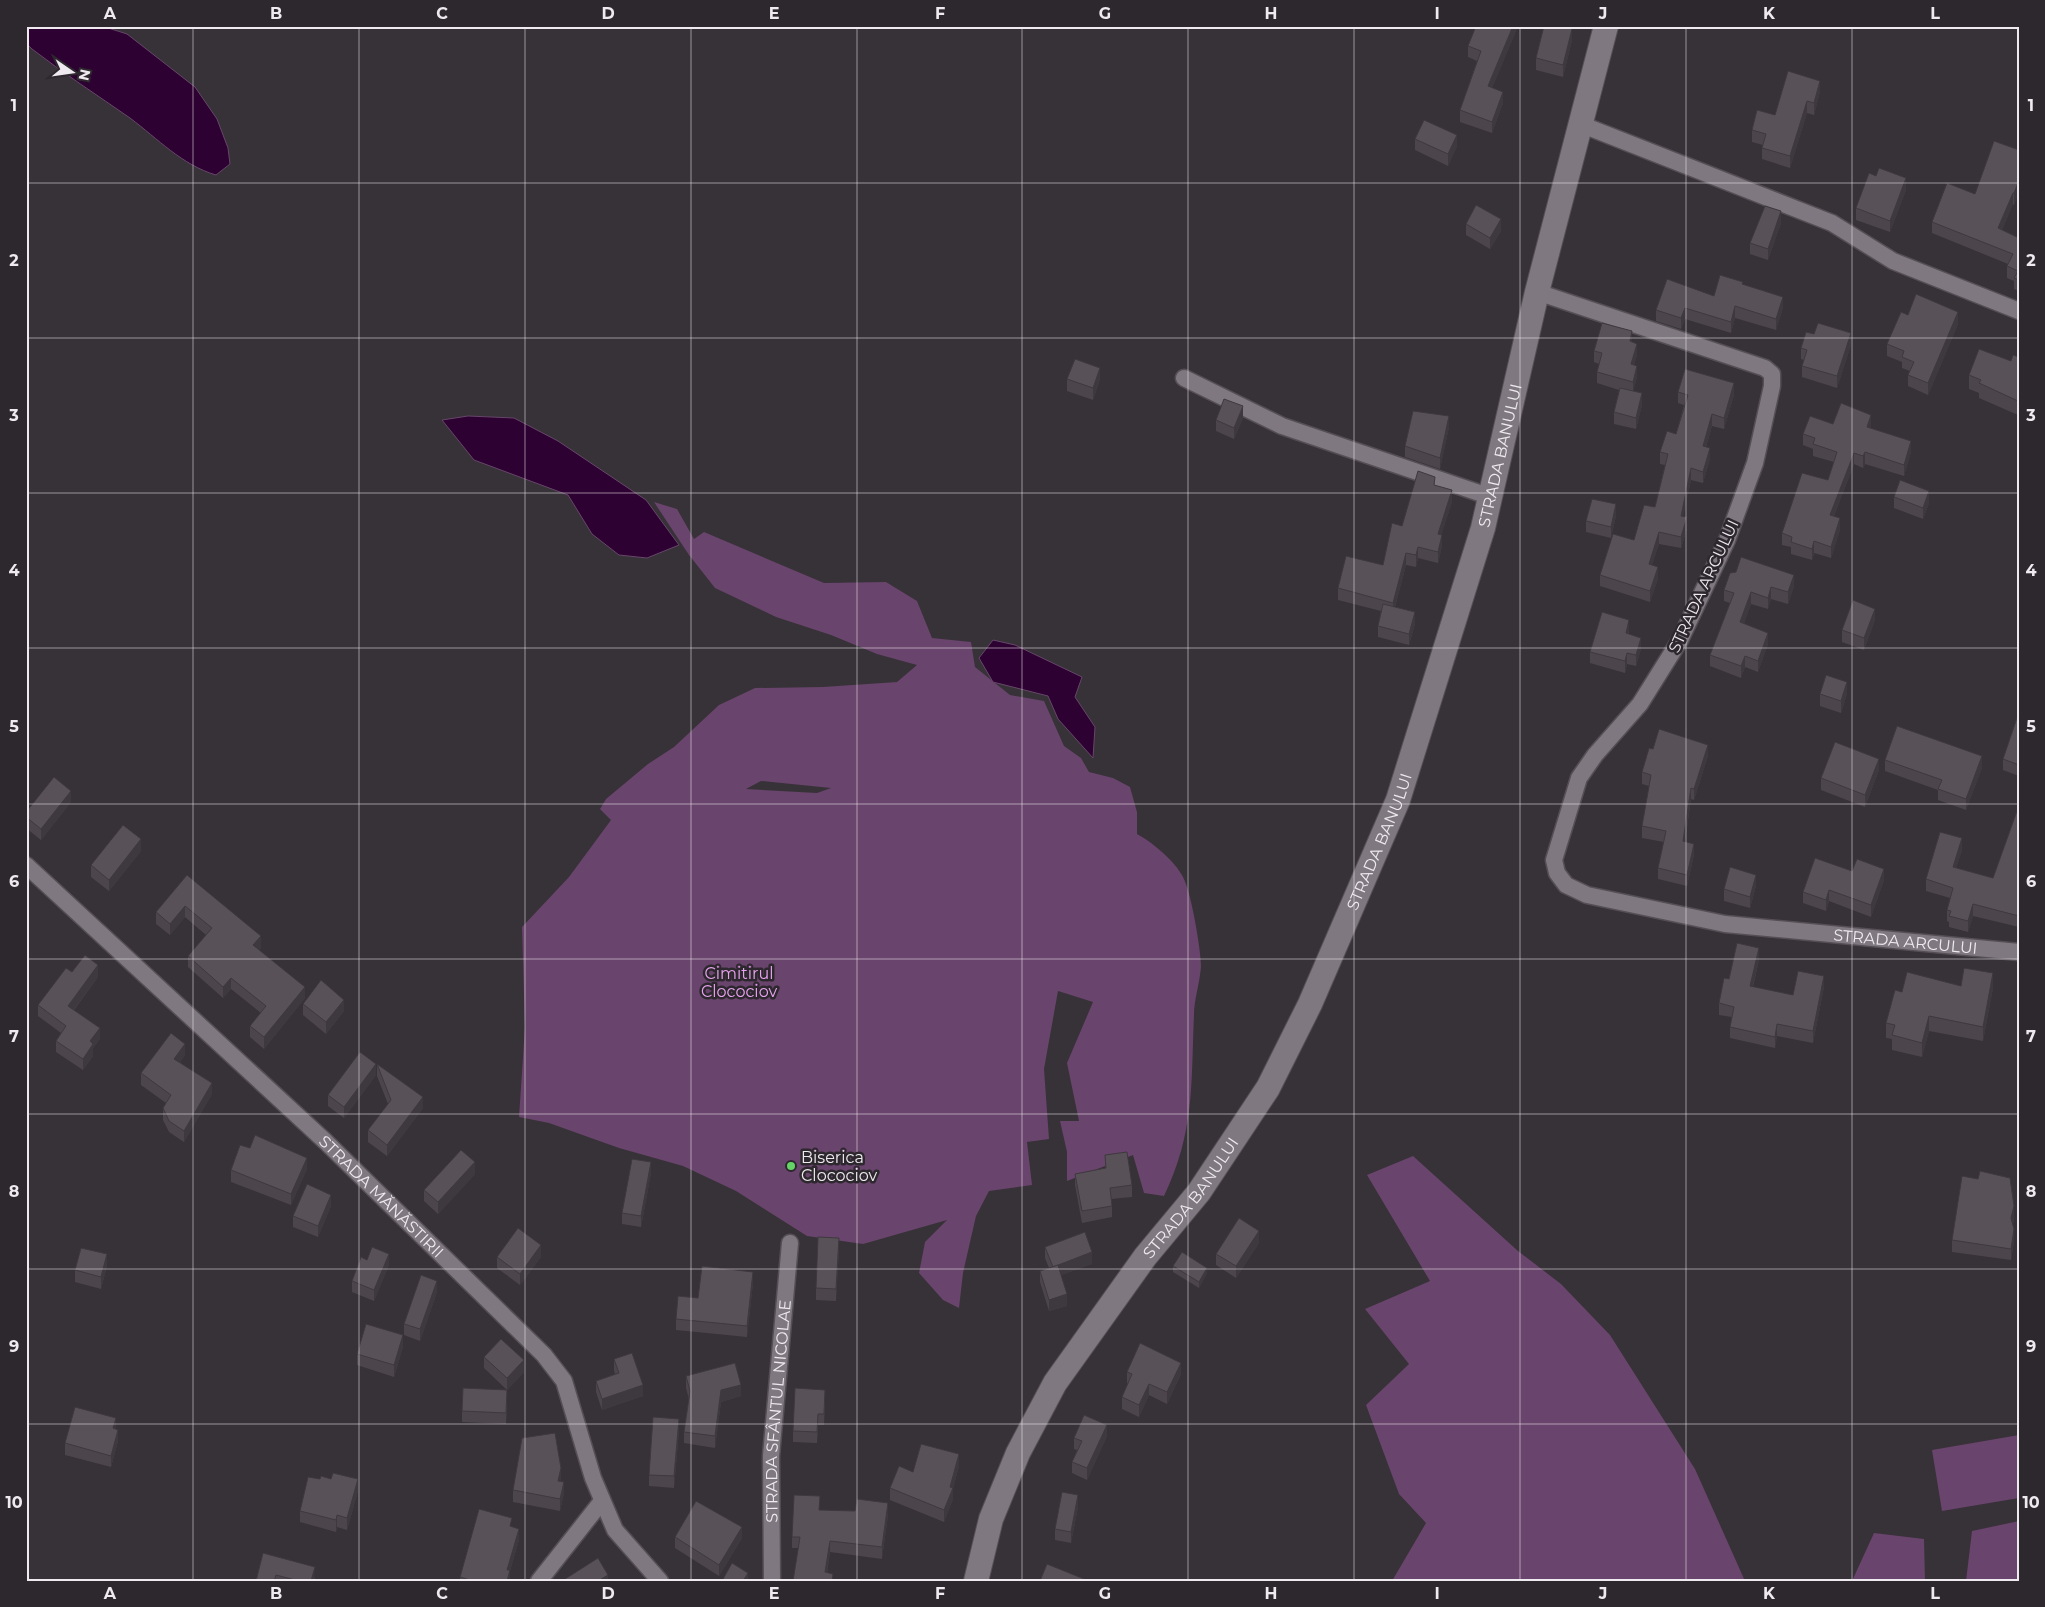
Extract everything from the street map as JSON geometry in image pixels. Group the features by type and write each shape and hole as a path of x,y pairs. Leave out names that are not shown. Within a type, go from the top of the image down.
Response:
{"street":[{"name":"STRADA BANULUI","path":"976,1581 994,1511 1018,1453 1055,1383 1145,1257 1204,1184 1268,1088 1310,1004 1398,800 1484,528 1537,292 1606,26"},
{"path":"1580,124 1832,223 1893,262 2019,311"},
{"name":"STRADA ARCULUI","path":"1537,292 1765,368 1772,374 1772,386 1755,463 1727,540 1680,640 1640,704 1595,755 1579,778 1554,860 1557,873 1566,885 1587,895 1725,924 2019,952"},
{"path":"1184,378 1282,426 1491,497"},
{"name":"STRADA MĂNĂSTIRII","path":"26,865 326,1142 544,1355 564,1381 593,1478 615,1530 660,1581"},
{"name":"STRADA SFÂNTUL NICOLAE","path":"772,1581 771,1456 790,1243"},
{"path":"539,1581 602,1501"}],"green space":[{"name":"Cimitirul Clocociov","path":"654,502 677,509 694,539 704,532 824,583 886,582 917,601 932,638 971,642 975,667 1010,695 1044,701 1064,746 1081,758 1089,772 1113,778 1130,787 1137,812 1137,834 1169,858 1186,884 1195,921 1201,966 1194,1009 1190,1107 1181,1150 1164,1196 1144,1193 1133,1155 1067,1181 1067,1152 1060,1121 1079,1121 1067,1063 1093,1002 1058,991 1044,1069 1049,1139 1027,1142 1032,1185 989,1191 976,1216 963,1273 959,1308 943,1300 919,1273 925,1242 947,1220 863,1244 807,1236 736,1191 683,1166 619,1148 549,1123 519,1117 525,1027 522,927 569,877 611,820 600,809 606,799 648,764 674,747 719,705 755,688 823,687 897,682 917,665 877,654 831,635 776,617 715,588 689,555","holes":["761,781 831,788 817,793 746,789"]},
{"path":"1413,1156 1518,1251 1561,1284 1610,1335 1695,1469 1745,1581 1392,1581 1426,1523 1399,1494 1366,1405 1409,1364 1365,1309 1430,1281 1367,1175"},
{"path":"2019,1435 2019,1498 1942,1511 1932,1450"},
{"path":"2019,1521 2019,1581 1966,1581 1972,1531"},
{"path":"1874,1533 1924,1539 1925,1581 1852,1581"}],"shaded area":[{"path":"26,26 102,26 127,34 195,87 217,119 228,148 230,164 216,175 204,171 181,158 130,118 32,49 26,43"},
{"path":"468,416 514,418 558,441 646,500 679,545 647,558 619,555 592,534 568,495 474,460 442,420"},
{"path":"993,640 1015,645 1082,677 1075,697 1095,727 1093,758 1058,719 1048,696 993,682 979,658"}],"building":[{"path":"1476,26 1513,26 1488,86 1503,92 1492,122 1460,110 1481,51 1468,46"},
{"path":"1544,26 1564,26 1572,29 1563,65 1536,58"},
{"path":"1788,71 1820,81 1814,103 1807,101 1790,156 1762,148 1766,134 1752,130 1757,110 1775,115"},
{"path":"1424,120 1457,135 1448,154 1415,139"},
{"path":"1994,141 2019,150 2019,181 1998,228 2019,238 2019,280 2014,278 2018,271 2007,266 2013,254 1932,222 1947,183 1975,194"},
{"path":"1879,168 1906,178 1890,221 1856,208 1869,173 1876,176"},
{"path":"1476,205 1501,219 1490,238 1466,224"},
{"path":"1765,206 1781,211 1768,249 1750,243"},
{"path":"1720,275 1783,297 1776,319 1735,306 1731,322 1685,308 1681,318 1656,310 1667,279 1714,296"},
{"path":"1916,294 1958,312 1928,383 1908,375 1914,362 1902,357 1904,351 1887,344 1901,312 1908,315"},
{"path":"1602,323 1632,331 1630,341 1637,344 1631,364 1637,366 1633,382 1597,372 1602,353 1594,351"},
{"path":"1818,323 1851,333 1837,376 1802,366 1807,350 1801,348 1806,332 1814,334"},
{"path":"1979,349 2011,361 2013,355 2019,357 2018,401 1979,383 1981,380 1969,375"},
{"path":"1075,359 1100,368 1093,388 1067,379"},
{"path":"1685,369 1734,383 1724,418 1712,414 1703,446 1710,448 1703,472 1691,468 1681,516 1687,517 1681,537 1659,532 1649,564 1658,567 1650,591 1600,575 1613,534 1634,540 1644,505 1655,507 1668,454 1660,452 1667,431 1676,434 1688,395 1678,392"},
{"path":"1620,388 1642,393 1636,418 1614,412"},
{"path":"1224,399 1243,406 1234,428 1216,420"},
{"path":"1841,403 1871,415 1867,427 1911,441 1904,465 1865,452 1863,456 1854,453 1830,515 1840,518 1831,547 1814,541 1812,549 1791,542 1792,537 1782,533 1802,473 1828,480 1837,452 1813,444 1815,438 1803,434 1810,416 1833,424"},
{"path":"1413,411 1449,416 1440,458 1405,446"},
{"path":"1418,471 1435,477 1434,485 1452,490 1438,534 1442,535 1438,552 1418,547 1416,555 1406,553 1393,603 1338,588 1346,556 1383,565 1392,523 1402,526"},
{"path":"1900,480 1929,491 1923,508 1894,497"},
{"path":"1592,499 1616,504 1611,527 1586,521"},
{"path":"1741,557 1794,575 1788,592 1771,587 1768,598 1751,592 1740,622 1768,633 1758,661 1745,656 1741,666 1710,655 1734,593 1724,590 1730,573 1736,572"},
{"path":"1853,600 1875,609 1864,638 1842,630"},
{"path":"1383,604 1415,612 1409,634 1378,626"},
{"path":"1602,612 1629,620 1626,633 1641,638 1636,655 1627,653 1625,661 1590,652"},
{"path":"1826,675 1847,682 1841,701 1820,694"},
{"path":"2019,712 2019,765 2003,759"},
{"path":"1897,726 1982,756 1966,799 1938,789 1942,780 1885,760"},
{"path":"1659,729 1708,745 1694,789 1691,788 1683,841 1694,844 1687,875 1658,868 1666,831 1642,826 1651,775 1642,772 1649,748 1653,749"},
{"path":"1835,742 1879,759 1865,795 1821,778"},
{"path":"54,777 71,791 41,829 26,817 26,812"},
{"path":"2017,811 2019,812 2019,916 1973,904 1968,921 1949,916 1951,911 1947,910 1953,888 1926,879 1940,832 1962,838 1953,867 1993,878"},
{"path":"123,825 141,839 109,880 91,865"},
{"path":"1815,858 1852,871 1857,859 1884,869 1871,905 1829,890 1826,900 1803,892"},
{"path":"1730,867 1756,875 1750,897 1724,889"},
{"path":"187,875 261,936 253,945 305,987 264,1037 250,1026 266,1006 231,978 223,987 188,956 212,928 185,906 170,924 156,912"},
{"path":"1737,943 1759,948 1750,986 1793,995 1798,971 1824,976 1813,1031 1777,1024 1775,1037 1730,1027 1734,1007 1719,1003 1724,978 1729,979"},
{"path":"85,955 98,965 68,1006 100,1028 90,1041 93,1044 83,1059 56,1041 66,1026 38,1005 66,968 72,972"},
{"path":"1964,968 1993,973 1983,1027 1929,1016 1922,1043 1892,1035 1895,1025 1886,1023 1895,990 1902,992 1907,972 1961,986"},
{"path":"321,980 344,1000 326,1022 303,1004"},
{"path":"171,1033 185,1044 174,1059 212,1083 184,1131 169,1121 163,1108 171,1095 141,1073"},
{"path":"360,1052 376,1064 344,1107 328,1095"},
{"path":"377,1064 423,1097 387,1145 368,1130 391,1100"},
{"path":"255,1135 307,1158 291,1194 231,1170 240,1145 250,1148"},
{"path":"461,1150 475,1162 438,1202 424,1190"},
{"path":"1127,1152 1132,1185 1110,1188 1112,1206 1082,1211 1075,1174 1106,1168 1105,1155"},
{"path":"632,1159 651,1162 641,1216 622,1213"},
{"path":"1980,1171 2010,1178 2014,1206 2011,1218 2014,1229 2011,1249 1952,1240 1962,1176 1978,1179"},
{"path":"307,1184 331,1195 318,1226 293,1216"},
{"path":"1239,1218 1259,1231 1236,1266 1216,1254"},
{"path":"518,1228 541,1245 520,1274 497,1257"},
{"path":"1085,1232 1092,1252 1053,1267 1045,1247"},
{"path":"818,1237 839,1238 836,1289 816,1288"},
{"path":"372,1247 389,1254 374,1290 352,1281 361,1257 367,1260"},
{"path":"81,1248 107,1254 101,1277 75,1270"},
{"path":"1182,1252 1207,1268 1199,1282 1173,1266"},
{"path":"1058,1265 1067,1294 1049,1300 1040,1271"},
{"path":"702,1266 753,1272 747,1326 676,1319 678,1296 698,1298"},
{"path":"421,1275 437,1281 420,1329 404,1324"},
{"path":"366,1324 403,1335 394,1365 357,1354"},
{"path":"501,1339 524,1360 507,1378 484,1357"},
{"path":"1140,1343 1181,1363 1167,1392 1149,1384 1139,1405 1122,1397 1132,1374 1127,1372"},
{"path":"632,1353 643,1385 602,1399 596,1381 619,1373 614,1359"},
{"path":"735,1363 741,1385 721,1390 715,1436 684,1432 690,1391 686,1376"},
{"path":"463,1388 507,1390 506,1413 462,1411"},
{"path":"795,1388 825,1390 824,1414 818,1414 817,1432 793,1431"},
{"path":"75,1407 116,1418 113,1428 118,1430 111,1456 65,1443"},
{"path":"1084,1415 1107,1425 1087,1468 1072,1462 1082,1441 1074,1438"},
{"path":"653,1417 679,1419 674,1476 649,1475"},
{"path":"555,1433 561,1468 558,1481 564,1482 560,1499 513,1490 522,1438"},
{"path":"921,1444 959,1454 950,1487 953,1488 944,1510 890,1488 899,1466 913,1472"},
{"path":"333,1473 358,1479 347,1518 337,1515 336,1520 300,1511 308,1477 320,1479 321,1476 331,1479"},
{"path":"1062,1492 1078,1495 1071,1532 1055,1529"},
{"path":"794,1495 820,1496 819,1510 855,1511 857,1499 888,1503 882,1547 830,1541 825,1572 833,1574 832,1581 793,1581 800,1537 792,1537"},
{"path":"696,1501 742,1527 719,1565 675,1537"},
{"path":"479,1509 512,1518 510,1526 519,1529 507,1570 510,1570 507,1581 473,1581 460,1577"},
{"path":"263,1553 315,1567 311,1581 299,1581 276,1575 274,1581 256,1581"},
{"path":"598,1558 608,1575 598,1581 562,1581"},
{"path":"732,1563 748,1573 743,1581 722,1581"},
{"path":"1047,1564 1089,1581 1040,1581"}],"place":[{"name":"Biserica Clocociov","path":"791,1166"}]}
